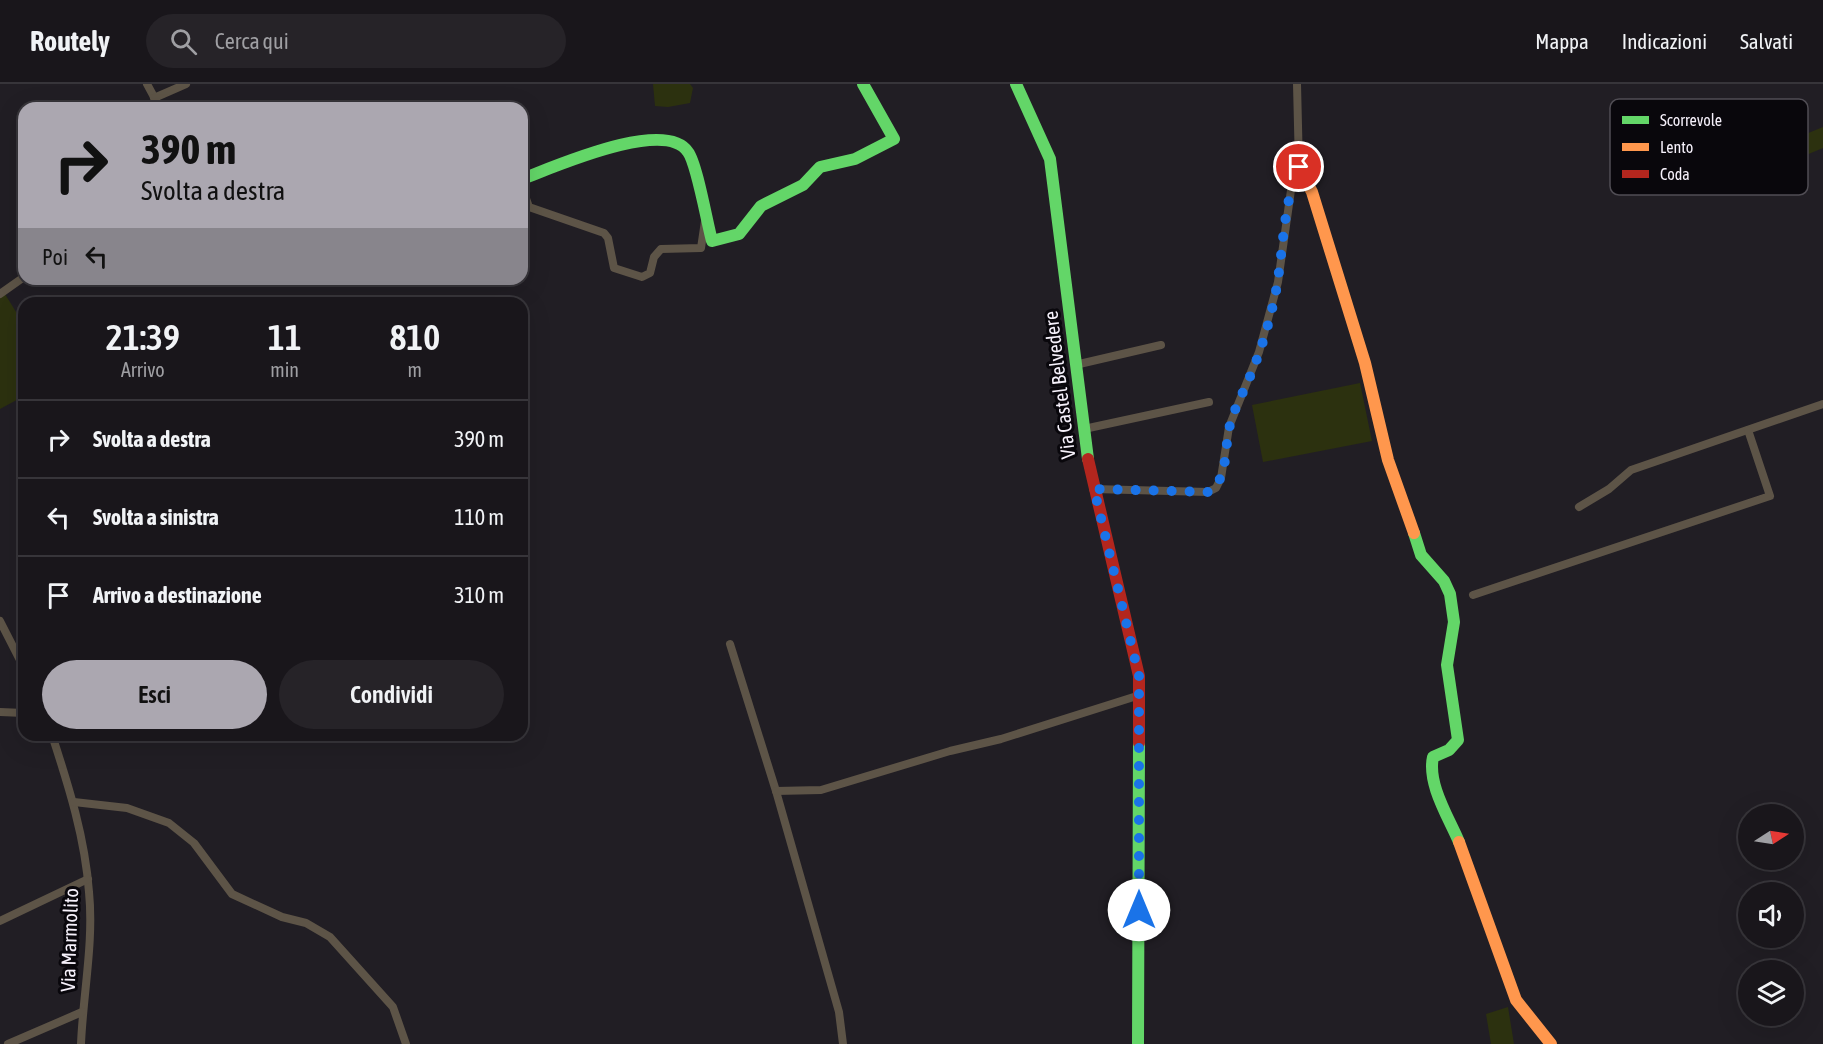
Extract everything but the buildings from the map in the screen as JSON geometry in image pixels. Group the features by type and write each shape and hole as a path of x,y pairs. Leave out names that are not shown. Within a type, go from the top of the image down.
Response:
{"street":[{"path":"147,84 156,102"},
{"path":"154,98 186,84"},
{"path":"528,177 619,142 636,140 676,144 688,150 690,155 712,241 739,234 761,206 803,185 820,167 855,159 894,139 863,84"},
{"name":"Via Castel Belvedere","path":"1016,84 1050,159 1075,365 1094,489 1134,654 1140,695 1138,1044"},
{"path":"1094,489 1208,492 1216,488 1221,478 1232,416 1259,352 1278,282 1292,183 1299,167 1297,84"},
{"path":"1299,167 1312,192 1355,331 1388,460 1421,555 1444,581 1453,609 1454,636 1447,665 1458,740 1457,745 1433,757 1431,766 1436,787 1464,854 1516,1000 1551,1044"},
{"path":"528,204 529,207 604,233 608,238 614,268 642,277 650,273 654,257 661,249 700,248 706,220"},
{"path":"0,294 18,281"},
{"path":"1075,365 1161,345"},
{"path":"1084,429 1209,402"},
{"path":"1579,507 1609,489 1631,470 1823,404"},
{"path":"1473,595 1770,496 1748,430"},
{"path":"0,621 18,656"},
{"path":"730,644 776,791 839,1012 843,1044"},
{"path":"776,791 821,790 950,751 1001,739 1140,695"},
{"path":"0,712 18,713"},
{"name":"Via Marmolito","path":"54,741 74,802 88,879 90,929 81,1044"},
{"path":"74,802 127,808 169,823 194,843 232,894 282,917 306,923 330,937 393,1007 403,1043"},
{"path":"0,921 88,879"},
{"path":"8,1044 82,1012"}],"green space":[{"path":"653,84 690,84 693,88 690,103 668,107 655,106"},
{"path":"1823,127 1823,148 1808,154 1808,133"},
{"path":"5,294 18,315 18,399 0,409 0,298"},
{"path":"1360,383 1372,441 1263,462 1252,405"},
{"path":"1508,1007 1514,1044 1491,1044 1486,1014"}],"traffic: fast":[{"path":"528,177 582,156 633,142 657,140 675,143 688,152 691,159 712,241 739,234 761,206 803,185 820,167 855,159 894,139 863,84"},
{"path":"1016,84 1050,159 1088,459"},
{"path":"1414,533 1421,555 1444,581 1450,594 1454,622 1447,665 1458,740 1449,750 1433,757 1432,767 1440,801 1459,842"},
{"path":"1138,1044 1139,743"}],"traffic: slow":[{"path":"1299,167 1312,192 1365,363 1388,460 1414,533"},
{"path":"1459,842 1516,1000 1551,1044"}],"traffic: jam":[{"path":"1088,459 1139,676 1139,743"}],"route":[{"path":"1139,910 1139,676 1094,489 1208,492 1216,488 1221,478 1229,427 1259,352 1270,316 1278,282 1292,183 1299,167"}]}
